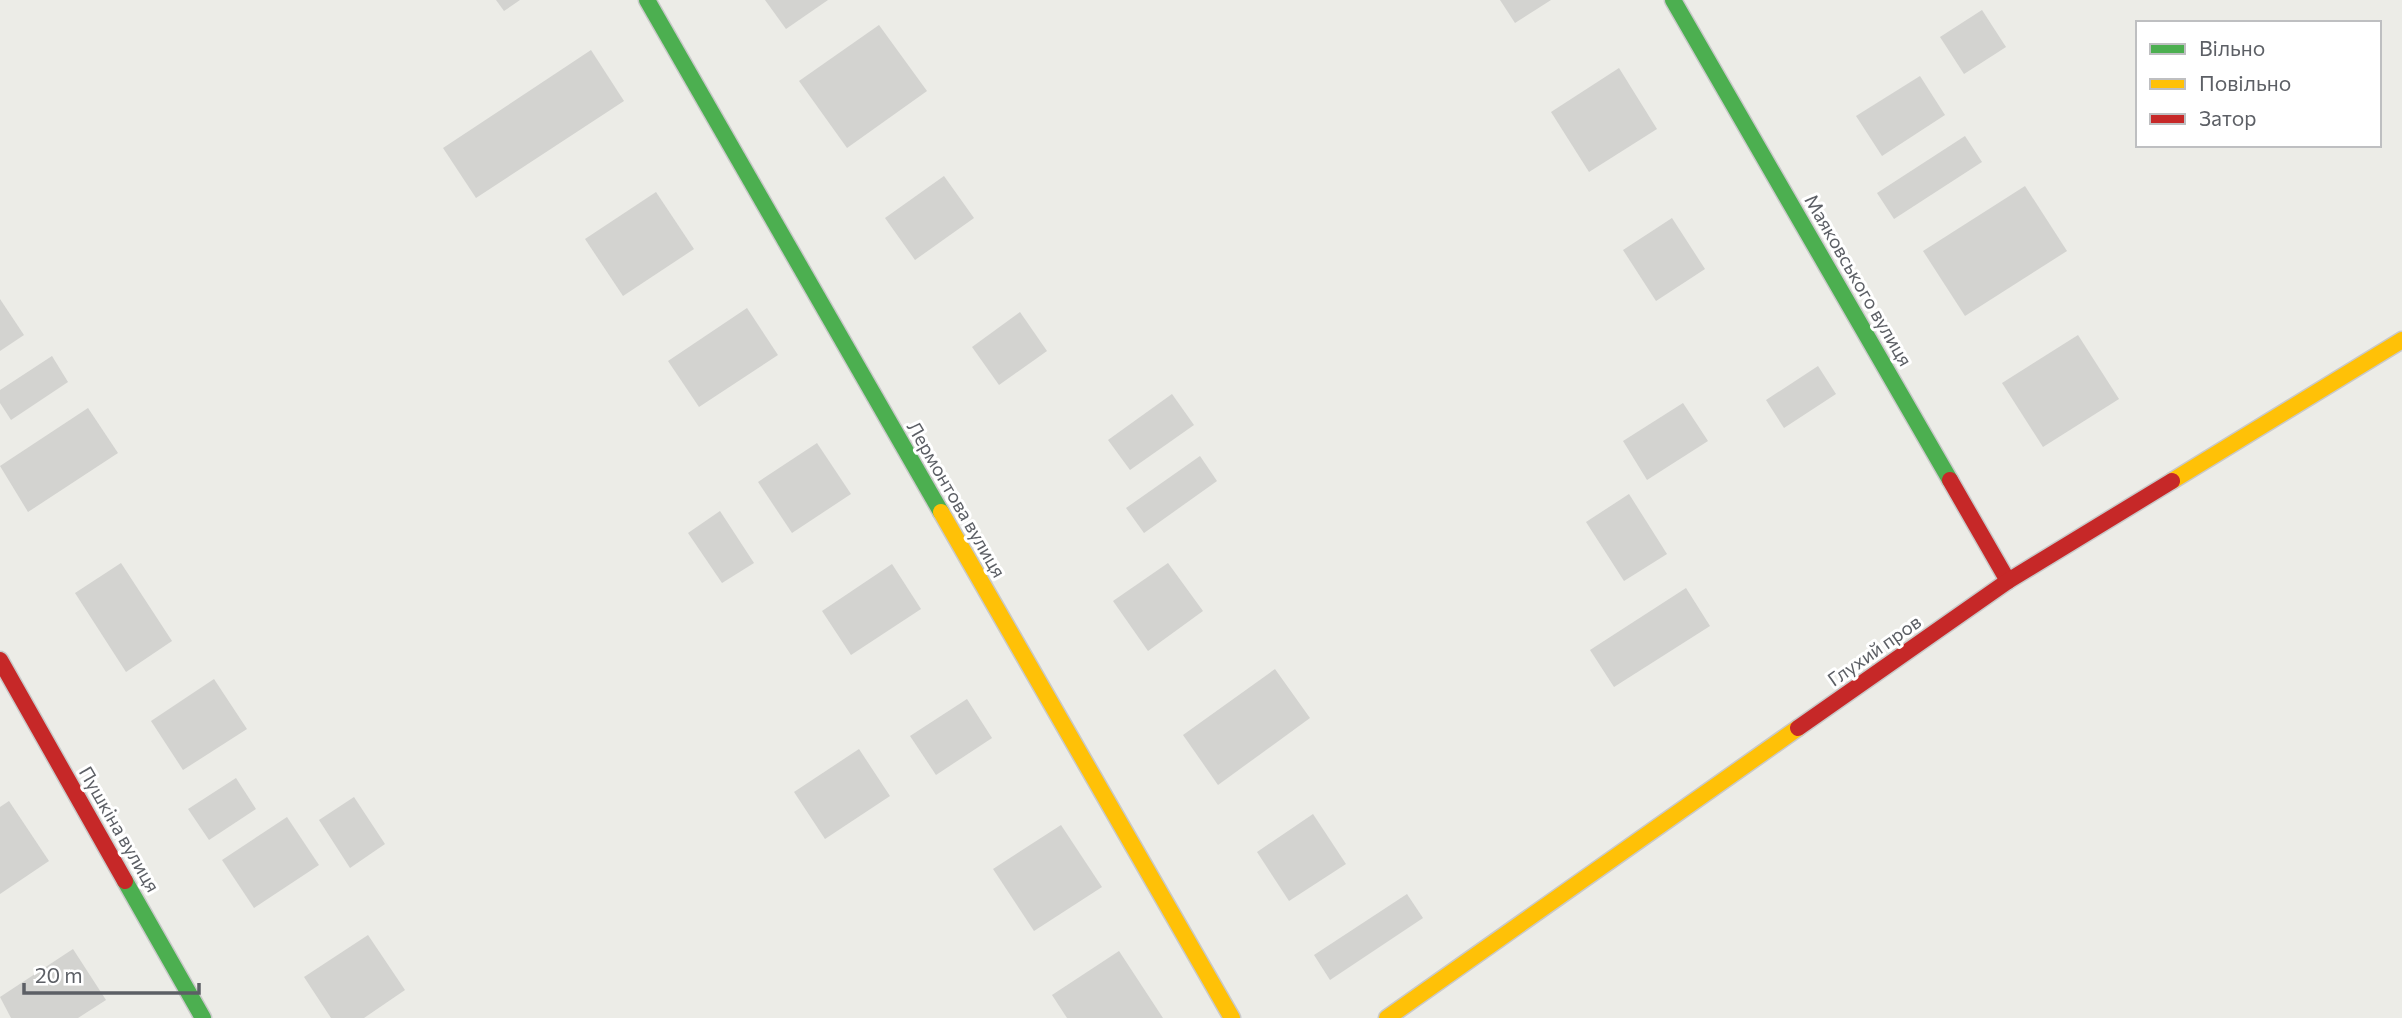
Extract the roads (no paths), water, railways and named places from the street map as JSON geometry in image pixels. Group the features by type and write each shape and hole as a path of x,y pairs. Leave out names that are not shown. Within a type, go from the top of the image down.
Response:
{"street":[{"name":"Лермонтова вулиця","path":"647,0 1232,1018"},
{"name":"Маяковського вулиця","path":"1672,0 2008,581"},
{"name":"Глухий пров","path":"1387,1018 2008,581 2402,341"},
{"name":"Пушкіна вулиця","path":"0,660 203,1018"}]}
